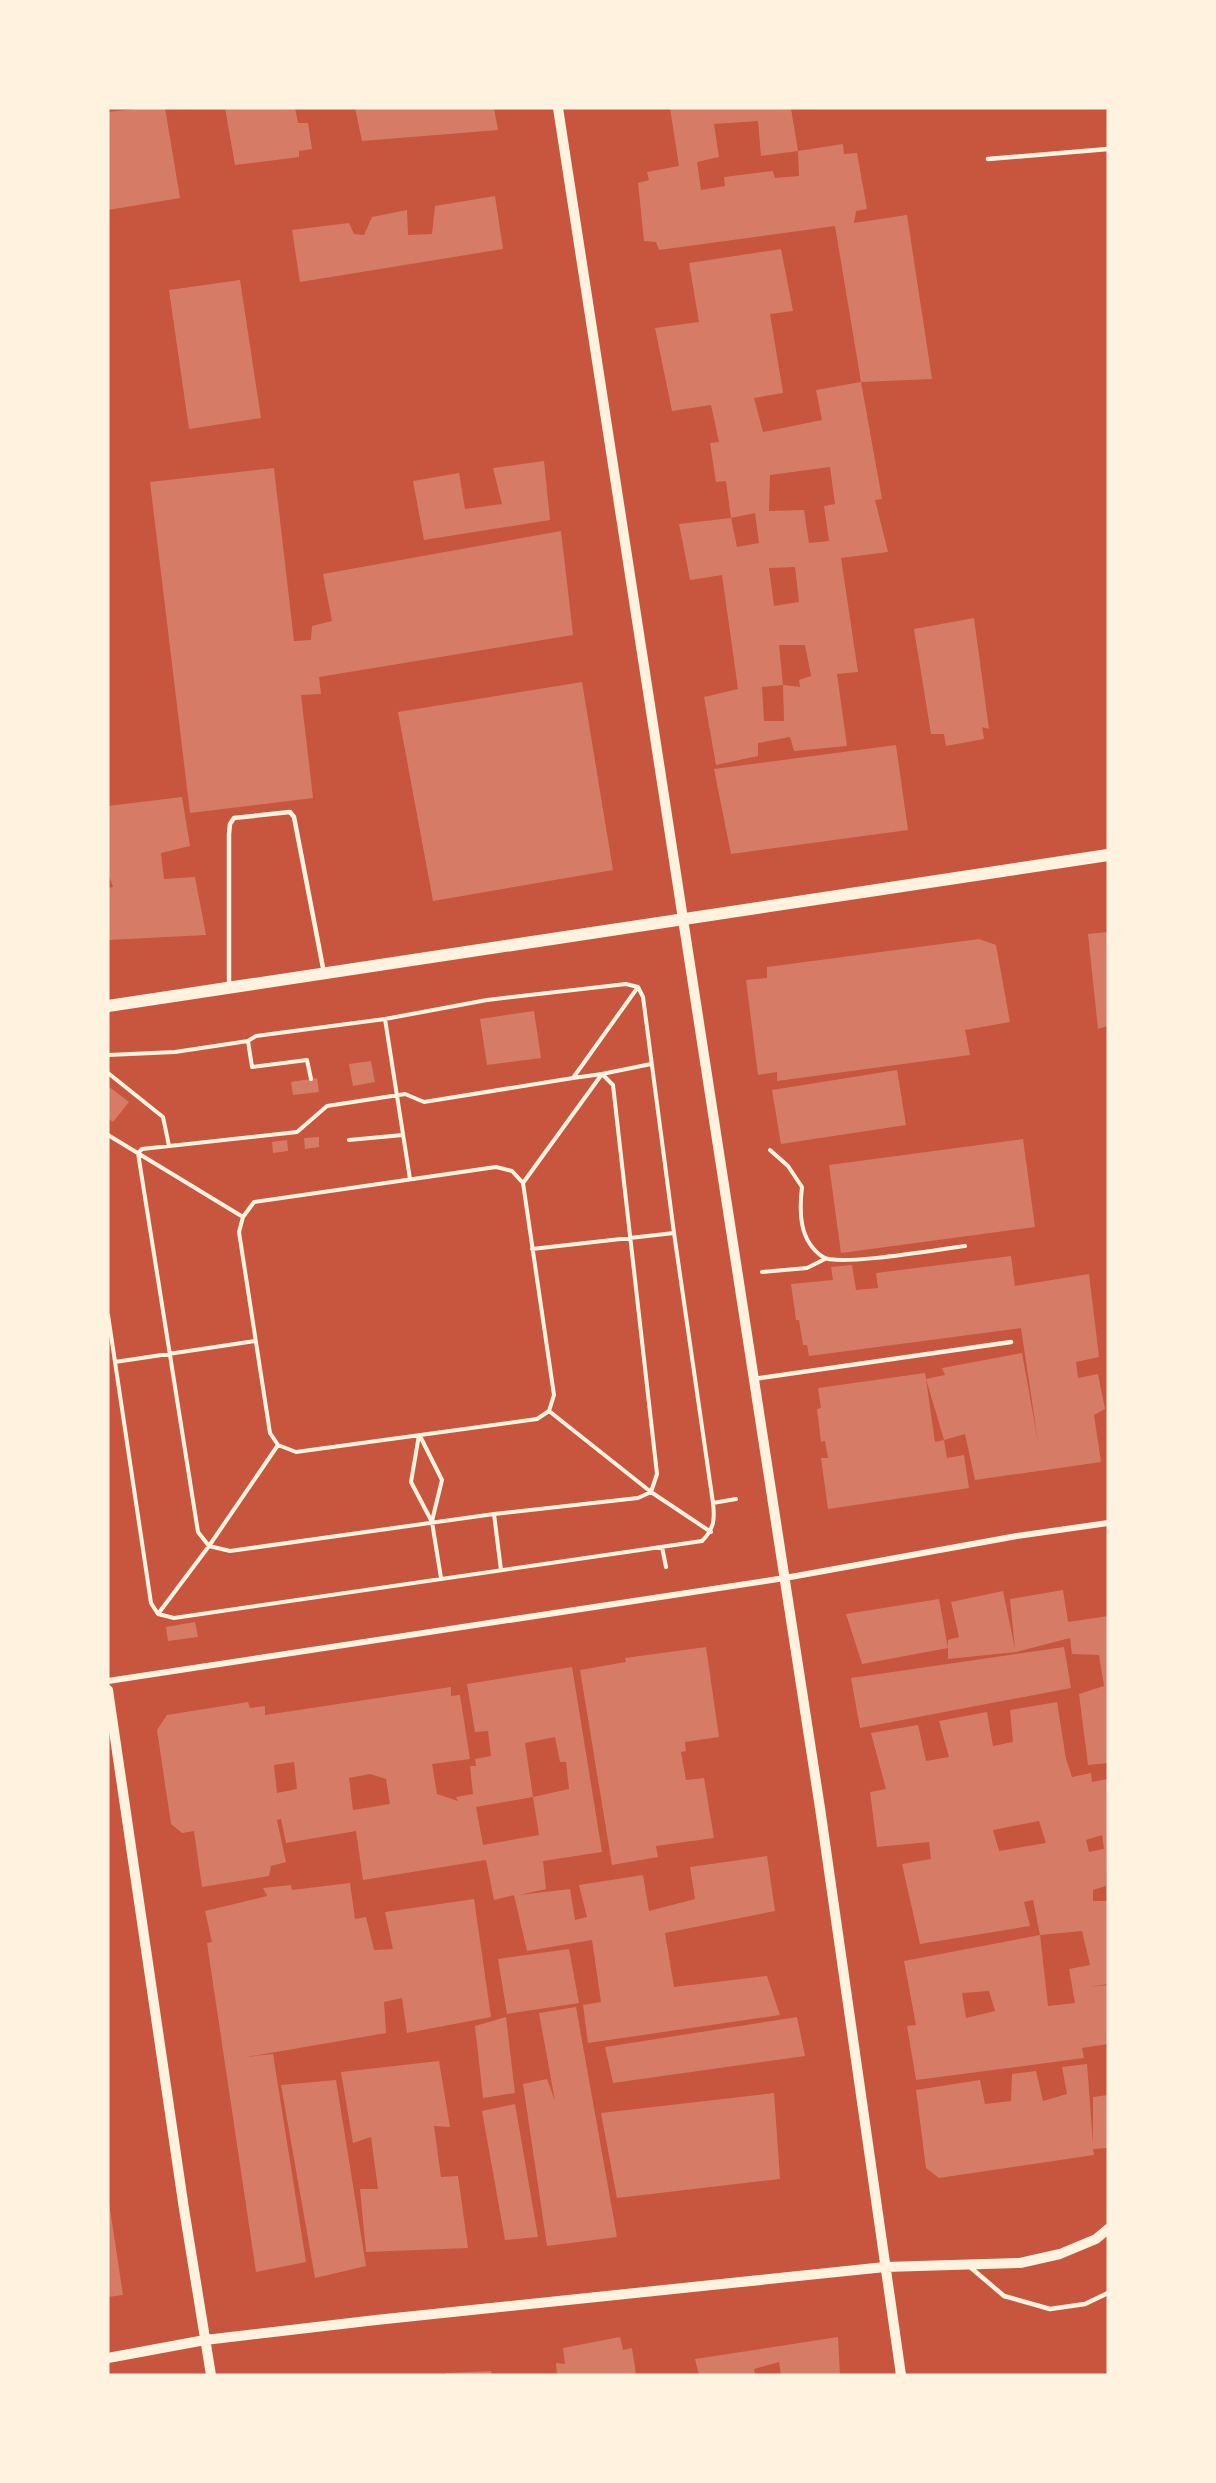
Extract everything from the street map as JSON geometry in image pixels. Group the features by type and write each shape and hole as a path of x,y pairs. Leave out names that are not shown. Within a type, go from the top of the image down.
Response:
{"main road":[{"path":"108,1006 1108,855"}],"street":[{"path":"558,108 685,918 753,1379 820,1808 901,2375"},
{"path":"108,1681 785,1578 1017,1536 1108,1523"},
{"path":"108,1690 183,2209 211,2375"},
{"path":"108,2358 205,2340 400,2317 885,2267 1020,2263 1060,2254 1096,2239 1108,2229"}],"lane":[{"path":"988,159 1108,149"},
{"path":"229,988 229,834 230,824 234,818 290,812 294,817 324,973"},
{"path":"753,1379 1011,1342"},
{"path":"965,2263 1004,2296 1050,2308 1085,2304 1108,2293"}],"path":[{"path":"108,1055 175,1052 248,1041 256,1035 385,1019 498,999 626,984 638,987 643,996 713,1503 715,1520 711,1532 702,1541 662,1547 174,1618 158,1614 151,1603 108,1315"},
{"path":"573,1078 638,987"},
{"path":"385,1019 410,1179"},
{"path":"248,1041 252,1067 307,1060 311,1079"},
{"path":"138,1153 142,1149 297,1132 327,1106 405,1094 424,1102 651,1064"},
{"path":"108,1073 162,1117 169,1146"},
{"path":"523,1183 602,1074"},
{"path":"138,1153 198,1532 210,1546 230,1551 432,1522 638,1498 651,1491 657,1474 613,1085 602,1074"},
{"path":"108,1135 243,1217"},
{"path":"349,1140 403,1135"},
{"path":"770,1150 788,1166 802,1186 801,1225 810,1245 825,1259"},
{"path":"496,1167 513,1171 523,1183 554,1395 549,1410 537,1419 296,1452 278,1445 270,1432 238,1232 243,1217 254,1202 410,1179 496,1167"},
{"path":"532,1249 674,1233"},
{"path":"738,1275 807,1268 825,1259 852,1260 965,1246"},
{"path":"115,1362 255,1341"},
{"path":"549,1410 651,1491 711,1532"},
{"path":"419,1435 442,1480 432,1522"},
{"path":"419,1435 411,1482 432,1522 441,1579"},
{"path":"158,1614 210,1546 278,1445"},
{"path":"713,1503 736,1499"},
{"path":"494,1514 501,1570"},
{"path":"662,1547 666,1567"}],"building":[{"path":"165,108 180,198 108,210 108,112"},
{"path":"225,108 295,108 298,123 308,123 312,149 299,151 299,157 235,165"},
{"path":"355,108 494,108 498,130 362,141"},
{"path":"670,108 791,108 798,151 843,144 844,154 857,153 867,209 856,211 854,223 907,215 932,379 861,382 835,226 659,250 656,242 644,241 638,183 649,180 647,172 679,166","holes":["758,121 761,156 798,151 799,176 775,178 773,171 724,177 725,186 701,190 697,162 719,157 714,124"]},
{"path":"495,196 503,249 300,282 292,230 349,223 354,234 364,235 372,217 407,210 408,235 432,234 435,206"},
{"path":"781,249 793,311 770,314 783,393 754,398 763,432 822,420 816,390 861,382 882,499 875,500 888,552 841,558 858,672 837,674 847,746 794,751 790,737 758,743 758,756 716,765 704,697 738,689 722,575 690,580 679,524 731,518 726,481 716,482 710,443 719,442 711,405 672,411 655,328 699,322 689,263","holes":["830,467 835,504 824,506 829,541 809,543 804,510 769,511 770,475","755,513 759,543 737,547 731,518","795,567 799,602 774,606 769,568","779,645 805,645 811,676 799,680 800,687 783,685","783,685 784,721 764,721 762,687"]},
{"path":"240,280 261,418 189,429 169,290"},
{"path":"544,461 550,520 424,540 413,481 459,473 465,509 502,504 493,468"},
{"path":"274,468 294,641 311,640 312,626 332,621 323,574 561,531 573,635 319,677 321,694 301,695 313,798 190,813 150,482"},
{"path":"974,618 989,729 982,727 984,739 946,746 944,734 931,734 914,629"},
{"path":"582,682 613,870 433,901 398,712"},
{"path":"896,745 908,830 731,854 714,769"},
{"path":"182,797 190,846 161,853 164,879 195,877 206,935 108,940 108,888 113,887 108,873 108,806"},
{"path":"1108,932 1108,1026 1098,1029 1088,934"},
{"path":"979,939 996,945 1010,1022 965,1030 970,1055 777,1081 777,1072 758,1075 746,980 767,978 767,967"},
{"path":"534,1011 541,1058 487,1065 480,1019"},
{"path":"371,1061 375,1082 353,1086 349,1064"},
{"path":"897,1070 906,1125 781,1144 772,1090"},
{"path":"317,1078 319,1092 293,1095 291,1082"},
{"path":"108,1086 129,1102 113,1122 108,1118"},
{"path":"319,1137 319,1147 305,1149 304,1138"},
{"path":"1023,1139 1035,1227 841,1253 829,1165"},
{"path":"287,1140 288,1151 273,1153 272,1142"},
{"path":"1011,1256 1015,1286 1089,1274 1099,1357 1076,1362 1078,1378 1098,1374 1105,1409 1094,1415 1101,1462 975,1480 965,1434 944,1440 926,1379 945,1375 942,1368 1022,1353 1038,1442 1021,1328 809,1356 807,1345 803,1345 799,1320 796,1320 791,1284 833,1280 831,1267 852,1265 856,1290 878,1288 876,1273"},
{"path":"925,1373 935,1442 944,1440 947,1458 964,1455 969,1488 828,1509 821,1458 828,1458 825,1441 821,1442 817,1409 821,1408 818,1388"},
{"path":"1063,1590 1068,1622 1108,1616 1108,1763 1088,1765 1079,1694 1104,1686 1099,1655 1072,1654 1070,1638 1016,1652 948,1659 948,1640 959,1637 951,1602 1003,1591 1015,1649 1010,1599"},
{"path":"939,1599 948,1648 862,1664 846,1614"},
{"path":"195,1622 198,1637 168,1641 166,1627"},
{"path":"706,1647 719,1737 685,1742 686,1751 681,1752 686,1780 704,1778 714,1838 656,1846 658,1857 612,1865 580,1670 626,1662 625,1658"},
{"path":"1064,1647 1071,1688 860,1728 851,1678"},
{"path":"572,1667 602,1852 543,1861 546,1889 519,1895 570,1889 575,1920 587,1917 579,1885 643,1875 649,1911 695,1899 690,1867 767,1856 775,1911 665,1933 674,1987 767,1976 780,2015 588,2043 583,2005 601,2002 592,1940 527,1951 514,1895 494,1900 486,1860 363,1880 356,1831 286,1843 281,1819 277,1820 286,1862 271,1866 269,1876 202,1887 194,1831 182,1833 171,1824 157,1730 167,1715 248,1702 250,1708 265,1706 265,1715 451,1687 451,1696 460,1695 470,1759 432,1764 437,1794 458,1801 456,1797 473,1794 470,1766 476,1766 475,1759 491,1756 488,1731 475,1732 467,1684","holes":["555,1737 560,1762 566,1762 569,1789 533,1797 525,1743","294,1762 297,1789 277,1793 274,1765","370,1774 386,1779 390,1804 353,1810 349,1778","533,1797 539,1835 483,1845 476,1807"]},
{"path":"1057,1702 1066,1759 1072,1777 1091,1773 1092,1782 1108,1779 1106,1886 1093,1890 1093,1901 1108,1901 1108,1984 1089,1987 1108,1985 1108,2044 1082,2048 1084,2058 916,2080 907,2026 916,2025 904,1961 1040,1935 1033,1900 1024,1902 1030,1926 920,1944 902,1864 931,1859 929,1842 877,1847 870,1792 886,1789 871,1733 918,1725 926,1761 949,1757 939,1721 987,1712 993,1746 1013,1742 1010,1710","holes":["1039,1821 1046,1843 999,1851 993,1830","1102,1835 1104,1849 1089,1852 1086,1840","1082,1931 1090,1965 1069,1969 1075,2003 1048,2006 1040,1935","989,1991 995,2011 966,2018 962,1993"]},
{"path":"350,1883 355,1919 366,1917 374,1950 393,1949 385,1912 474,1899 491,2017 407,2033 402,1998 384,2002 386,2033 246,2057 273,2054 306,2262 256,2272 207,1943 212,1942 205,1911 267,1896 263,1888 291,1885 292,1890"},
{"path":"569,1949 579,2003 507,2014 498,1959"},
{"path":"576,2007 617,2237 547,2246 523,2084 547,2079 555,2101 539,2013"},
{"path":"506,2017 515,2093 483,2098 475,2026"},
{"path":"797,2017 805,2056 613,2083 605,2047"},
{"path":"439,2061 450,2127 434,2126 441,2177 458,2176 468,2248 366,2252 360,2189 378,2189 371,2137 353,2143 341,2072"},
{"path":"1087,2064 1093,2144 1093,2097 1108,2095 1108,2148 1093,2149 1094,2155 939,2178 926,2168 916,2090 980,2080 985,2104 1011,2101 1012,2074 1036,2071 1043,2101 1067,2094 1062,2067"},
{"path":"336,2080 366,2266 315,2278 281,2085"},
{"path":"774,2093 780,2179 617,2198 601,2113"},
{"path":"515,2104 538,2237 505,2240 482,2111"},
{"path":"108,2196 123,2295 108,2297"},
{"path":"620,2337 623,2350 632,2348 636,2375 557,2375 556,2363 565,2364 563,2348"},
{"path":"838,2337 840,2375 781,2375 779,2362 754,2369 755,2375 699,2375 695,2359"},
{"path":"491,2371 492,2375 446,2375 446,2373"}]}
